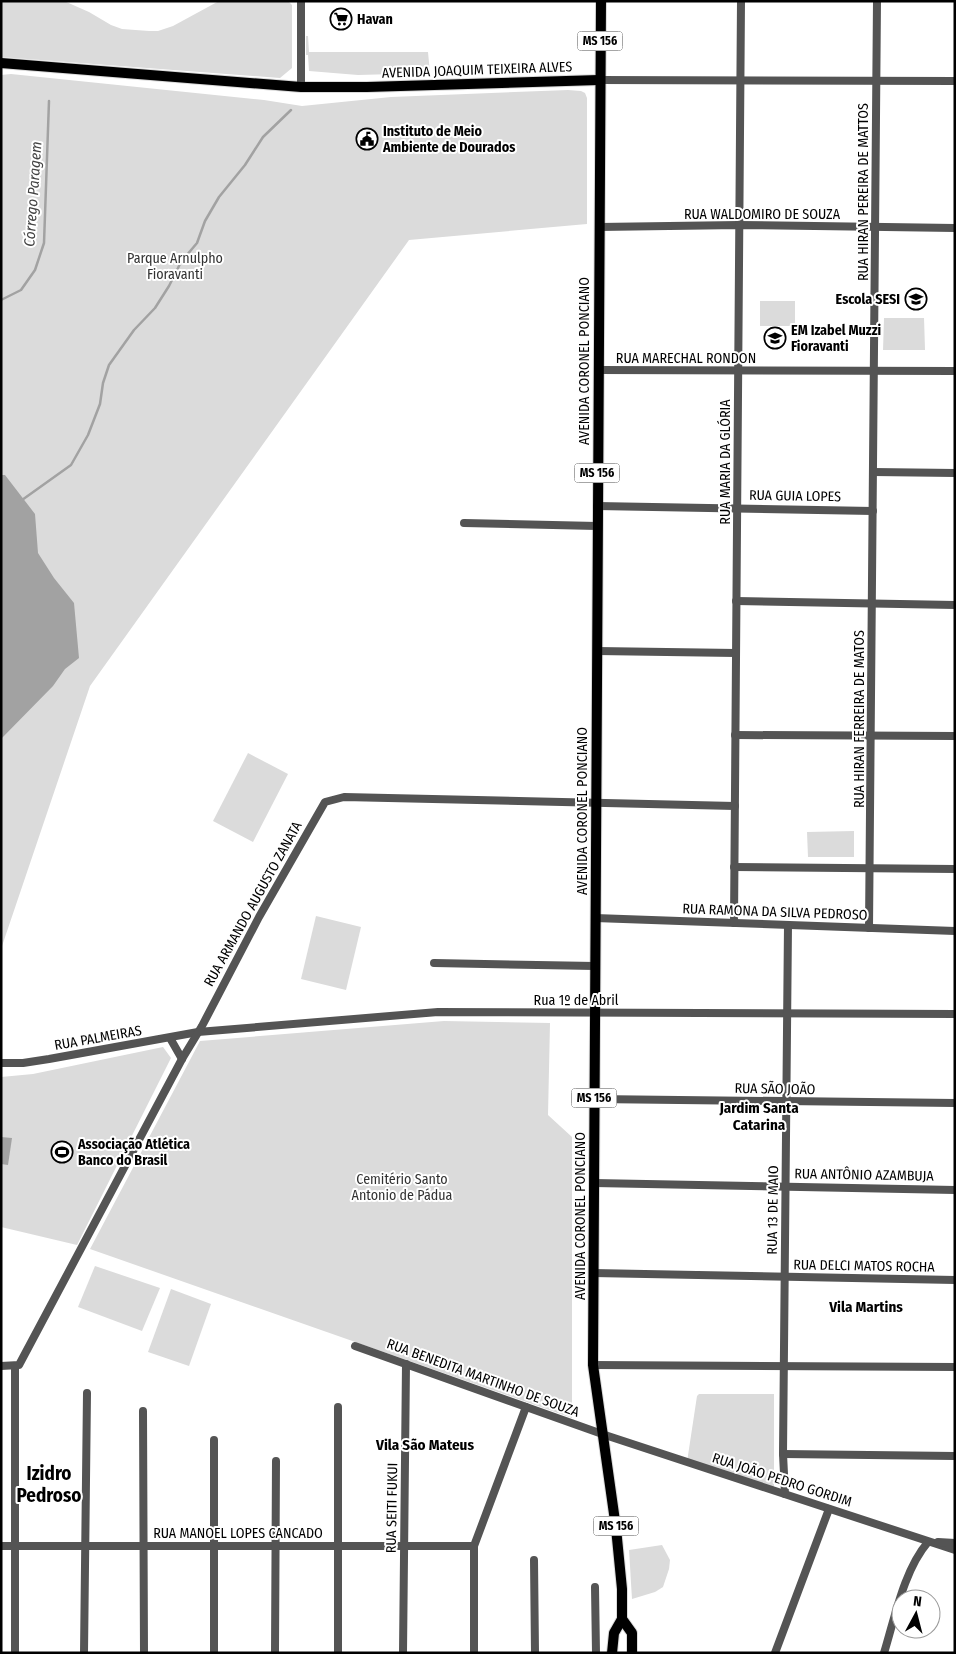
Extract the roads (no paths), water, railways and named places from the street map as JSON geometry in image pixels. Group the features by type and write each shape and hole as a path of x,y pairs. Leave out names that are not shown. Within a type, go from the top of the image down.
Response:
{"main road":[{"name":"AVENIDA CORONEL PONCIANO","path":"601,1 599,80 593,1365 616,1528 622,1589 622,1619 614,1633 612,1653"},
{"name":"AVENIDA JOAQUIM TEIXEIRA ALVES","path":"1,63 301,87 599,80"},
{"name":"AVENIDA CORONEL PONCIANO","path":"622,1619 632,1633 632,1653"}],"street":[{"path":"301,1 301,87"},
{"name":"RUA MARIA DA GLÓRIA","path":"734,923 740,1"},
{"name":"RUA HIRAN PEREIRA DE MATTOS","path":"873,510 877,1"},
{"name":"AVENIDA JOAQUIM TEIXEIRA ALVES","path":"599,80 955,80"},
{"name":"RUA WALDOMIRO DE SOUZA","path":"599,227 955,228"},
{"name":"RUA MARECHAL RONDON","path":"598,370 955,371"},
{"path":"873,472 955,473"},
{"name":"RUA GUIA LOPES","path":"597,506 873,510"},
{"name":"RUA HIRAN FERREIRA DE MATOS","path":"869,928 873,510"},
{"path":"464,523 597,526"},
{"path":"736,601 955,606"},
{"path":"596,651 736,653"},
{"path":"735,735 955,736"},
{"name":"RUA ARMANDO AUGUSTO ZANATA","path":"15,1366 19,1366 182,1058 198,1032 261,912 324,802 344,796 735,806"},
{"path":"734,867 955,869"},
{"name":"RUA RAMONA DA SILVA PEDROSO","path":"595,918 955,931"},
{"name":"RUA 13 DE MAIO","path":"785,1494 783,1454 788,925"},
{"path":"434,963 595,966"},
{"name":"Rua 1º de Abril","path":"198,1032 438,1012 955,1014"},
{"name":"RUA PALMEIRAS","path":"1,1063 23,1063 49,1059 198,1032"},
{"path":"170,1038 182,1058"},
{"name":"RUA SÃO JOÃO","path":"594,1099 955,1103"},
{"name":"RUA ANTÔNIO AZAMBUJA","path":"594,1183 955,1190"},
{"name":"RUA DELCI MATOS ROCHA","path":"593,1273 955,1280"},
{"name":"RUA BENEDITA MARTINHO DE SOUZA","path":"355,1346 602,1434"},
{"name":"RUA SEITI FUKUI","path":"403,1653 406,1364"},
{"path":"593,1365 955,1368"},
{"path":"1,1366 15,1366 15,1653"},
{"path":"84,1653 87,1393"},
{"path":"338,1407 338,1653"},
{"path":"474,1653 476,1542 526,1407"},
{"path":"144,1411 144,1653"},
{"name":"RUA JOÃO PEDRO GORDIM","path":"602,1434 955,1550"},
{"path":"214,1440 214,1653"},
{"path":"783,1454 955,1456"},
{"path":"276,1461 276,1653"},
{"path":"776,1653 829,1509"},
{"name":"RUA MANOEL LOPES CANCADO","path":"1,1546 404,1546 476,1542"},
{"path":"884,1653 909,1574 916,1558 928,1542 955,1543"},
{"path":"534,1560 534,1653"},
{"path":"595,1587 596,1653"}],"waterway":[{"name":"Córrego Paragem","path":"1,300 21,290 35,270 44,243 49,101"},
{"path":"22,500 71,465 88,435 100,404 103,383 109,365 134,330 155,308 181,262 197,243 205,221 219,197 245,165 263,137 291,110"}],"place":[{"name":"Havan","path":"341,19"},
{"name":"Instituto de Meio Ambiente de Dourados","path":"367,139"},
{"name":"Escola SESI","path":"916,299"},
{"name":"EM Izabel Muzzi Fioravanti","path":"775,338"},
{"name":"Associação Atlética Banco do Brasil","path":"62,1152"}],"district":[{"name":"Jardim Santa Catarina","path":"759,1116"},
{"name":"Vila Martins","path":"866,1307"},
{"name":"Vila São Mateus","path":"425,1445"},
{"name":"Izidro Pedroso","path":"49,1484"}],"park label":[{"name":"Parque Arnulpho Fioravanti","path":"175,266"},
{"name":"Cemitério Santo Antonio de Pádua","path":"402,1188"}]}
